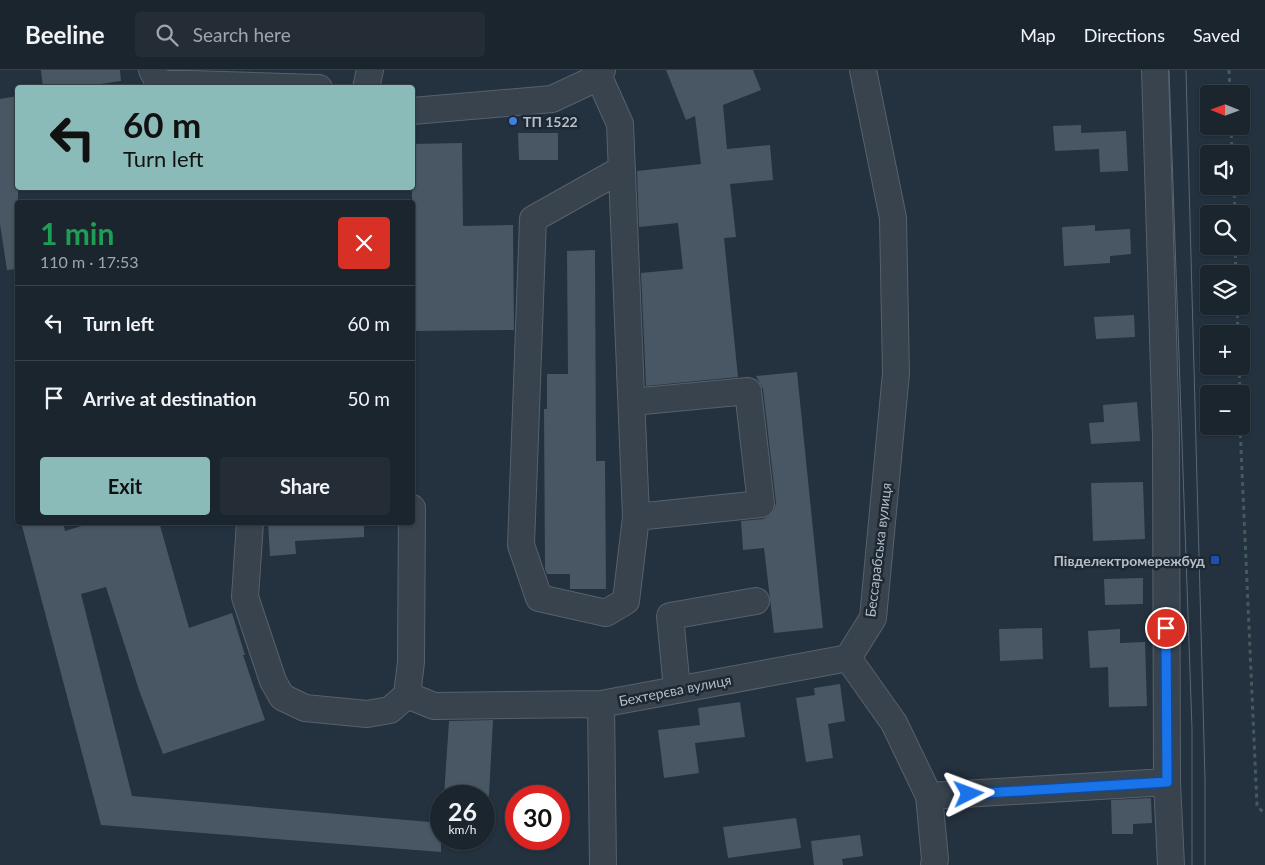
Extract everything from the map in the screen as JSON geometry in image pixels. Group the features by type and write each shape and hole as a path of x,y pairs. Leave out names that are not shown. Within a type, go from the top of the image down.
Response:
{"street":[{"path":"152,70 159,83 223,85"},
{"path":"367,85 370,70"},
{"name":"Бессарабська вулиця","path":"848,658 873,618 896,373 893,218 863,70"},
{"path":"1155,70 1166,436 1167,782 1170,865"},
{"path":"415,111 552,99 600,73 620,124 622,168 632,402 636,517 626,601 606,612 539,598 521,545 533,220 622,168"},
{"path":"632,402 748,391 761,504 636,517"},
{"path":"250,525 245,597 273,681 282,697 305,708 367,714 390,710 407,695 411,662 412,525"},
{"path":"678,690 670,616 756,602"},
{"path":"848,658 894,723 929,796 934,865"},
{"name":"Бехтерєва вулиця","path":"603,865 600,704 848,658"},
{"path":"407,695 434,706 600,704"},
{"path":"929,796 1167,782"}],"path":[{"path":"1229,70 1230,85"},
{"path":"1240,435 1257,806 1265,814"}],"building":[{"path":"41,70 120,70 121,81 95,85 43,85"},
{"path":"666,70 753,70 761,90 723,105 727,149 770,145 773,180 730,184 736,237 724,238 738,377 646,386 641,273 683,269 678,223 639,227 637,171 701,164 695,116 686,120"},
{"path":"15,96 15,190 18,190 18,200 15,200 15,269 7,270 0,224 0,99"},
{"path":"1081,125 1081,133 1126,131 1128,171 1100,172 1099,149 1055,151 1053,126"},
{"path":"518,133 558,133 558,160 519,160"},
{"path":"462,143 463,226 513,225 514,330 415,331 415,200 412,200 412,190 415,190 415,144"},
{"path":"1095,225 1095,231 1130,229 1131,254 1110,256 1110,263 1064,266 1062,227"},
{"path":"595,250 596,461 605,461 606,589 570,589 570,574 547,574 545,569 544,409 547,409 547,374 568,374 567,251"},
{"path":"1134,315 1135,337 1096,339 1094,317"},
{"path":"797,372 823,628 774,633 764,548 743,550 741,521 763,519 769,516 774,510 776,503 763,389 756,376"},
{"path":"1137,402 1140,441 1091,444 1089,423 1104,422 1103,405"},
{"path":"1143,482 1145,539 1093,541 1091,483"},
{"path":"22,525 64,525 65,531 85,525 160,525 189,628 232,613 245,655 243,655 265,720 163,754 139,690 106,587 81,594 132,796 430,822 430,850 441,850 441,852 101,825"},
{"path":"268,525 364,525 364,537 295,541 296,554 270,556"},
{"path":"1143,578 1143,604 1105,605 1104,579"},
{"path":"1042,628 1043,659 1000,661 999,629"},
{"path":"1120,629 1120,643 1145,642 1147,706 1109,707 1108,667 1090,668 1088,631"},
{"path":"840,684 845,721 828,724 833,758 806,762 796,698 815,695 814,688"},
{"path":"740,702 745,737 695,743 699,773 664,778 658,730 700,725 698,708"},
{"path":"493,720 490,785 445,785 449,721"},
{"path":"1151,798 1152,823 1133,824 1133,834 1112,834 1111,800"},
{"path":"796,818 801,848 728,858 723,827"},
{"path":"860,835 863,856 842,859 843,865 814,865 811,841"}],"tram line":[{"path":"1169,70 1192,729 1192,865"},
{"path":"1186,70 1205,779 1205,865"}],"place":[{"name":"ТП 1522","path":"513,121"},
{"name":"Півделектромережбуд","path":"1215,560"}],"route":[{"path":"969,794 1167,782 1166,628"}]}
